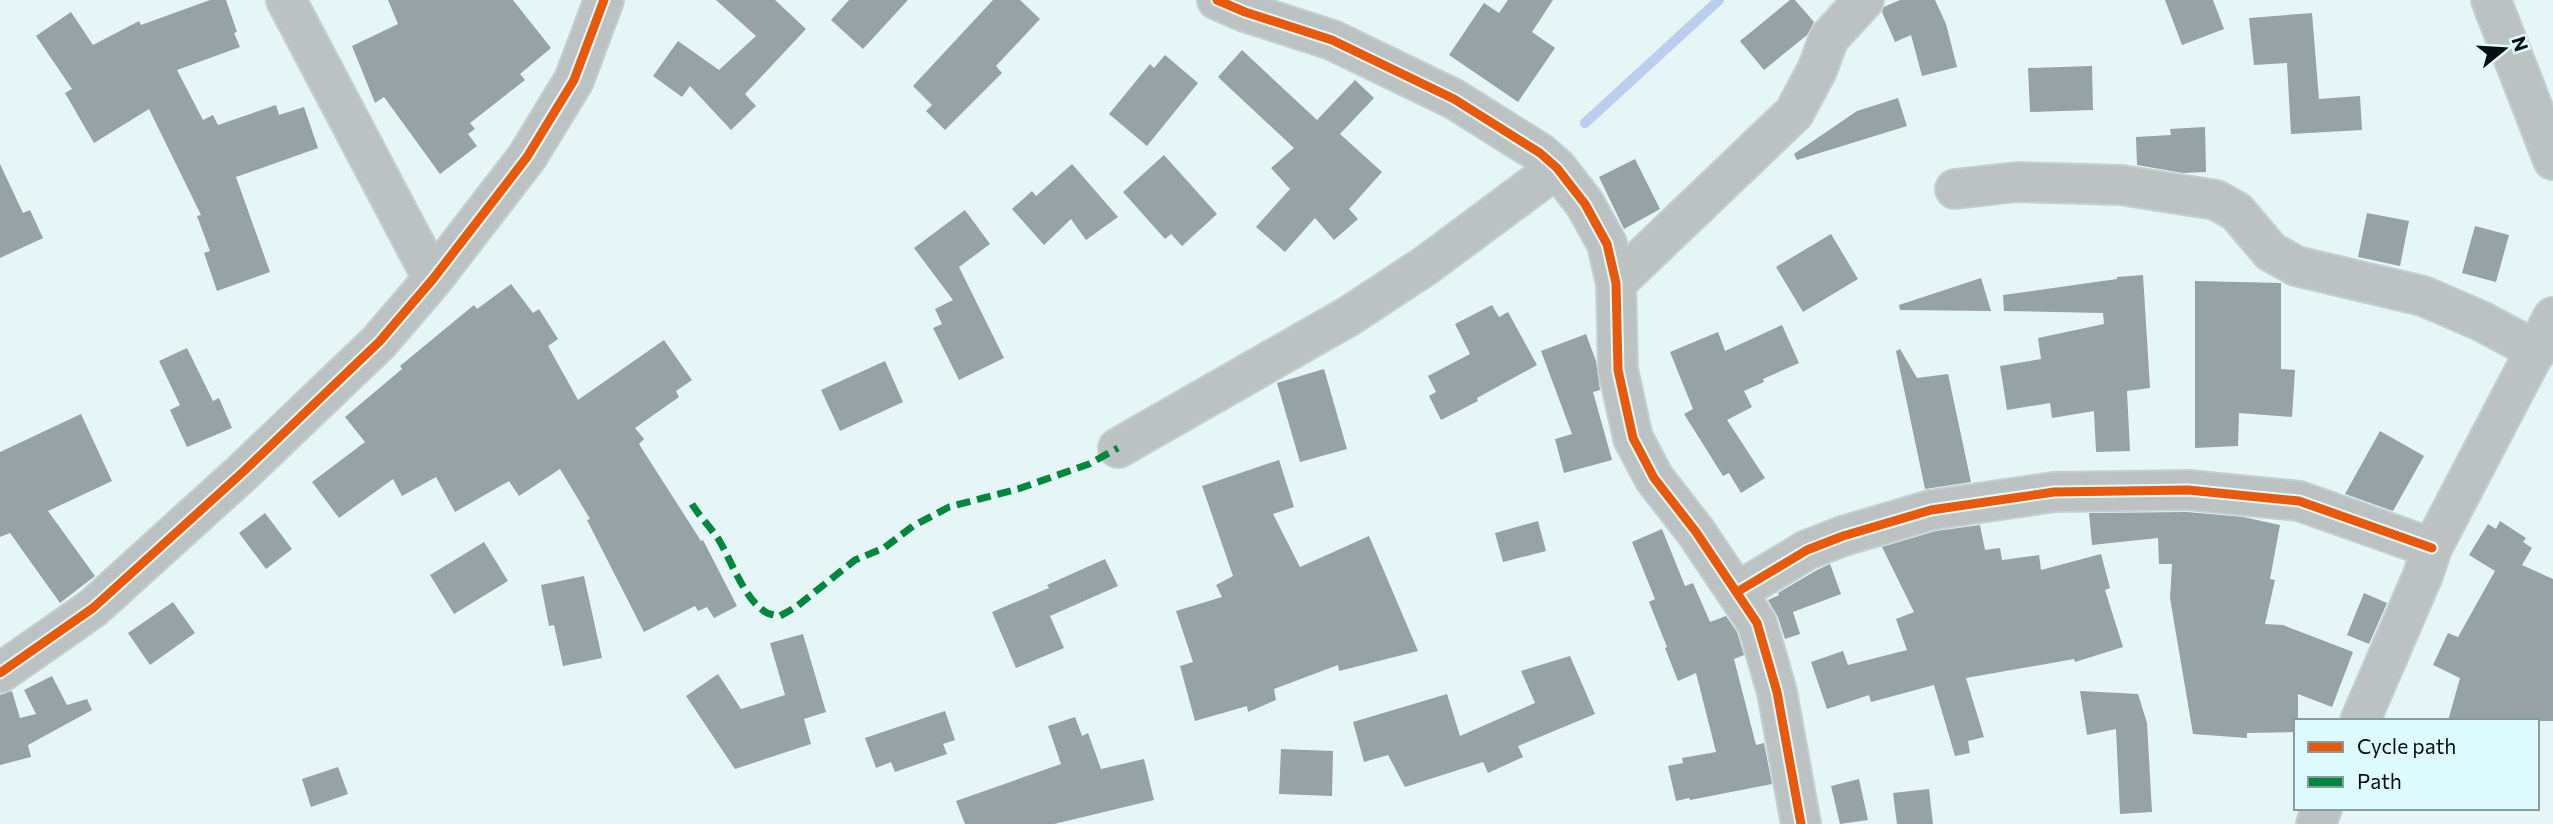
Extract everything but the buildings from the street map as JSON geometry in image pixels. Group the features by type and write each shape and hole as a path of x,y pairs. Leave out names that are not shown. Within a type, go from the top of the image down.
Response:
{"street":[{"path":"286,0 433,279"},
{"path":"0,673 93,608 234,480 379,342 433,279 534,146 574,80 604,0"},
{"path":"1217,0 1245,12 1332,40 1454,99 1540,153 1557,168 1585,204 1607,244 1616,283 1618,370 1633,438 1654,478 1737,592 1756,623 1777,692 1801,824"},
{"path":"1616,283 1794,113 1829,38 1864,0"},
{"path":"2491,0 2553,160"},
{"path":"1118,448 1349,316 1425,266 1557,168"},
{"path":"1955,189 2017,181 2121,185 2216,200 2236,212 2272,252 2295,266 2423,296 2481,321 2537,351"},
{"path":"2361,719 2432,548 2553,317"},
{"path":"1737,592 1807,550 1843,536 1931,510 2054,492 2188,490 2299,501 2432,548"}],"waterway":[{"path":"1585,123 1719,0"}],"marked path":[{"path":"692,504 719,540 750,597 765,612 780,616 796,607 855,560 884,548 913,526 949,507 1018,489 1089,464 1118,448"}],"cycle path":[{"path":"0,673 93,608 244,471 379,342 433,279 527,157 574,80 604,0"},
{"path":"1217,0 1245,12 1332,40 1454,99 1540,153 1557,168 1585,204 1607,244 1616,283 1618,370 1633,438 1654,478 1696,532 1757,623 1777,692 1801,824"},
{"path":"1737,592 1807,550 1843,536 1931,510 2054,492 2188,490 2299,501 2432,548"}]}
